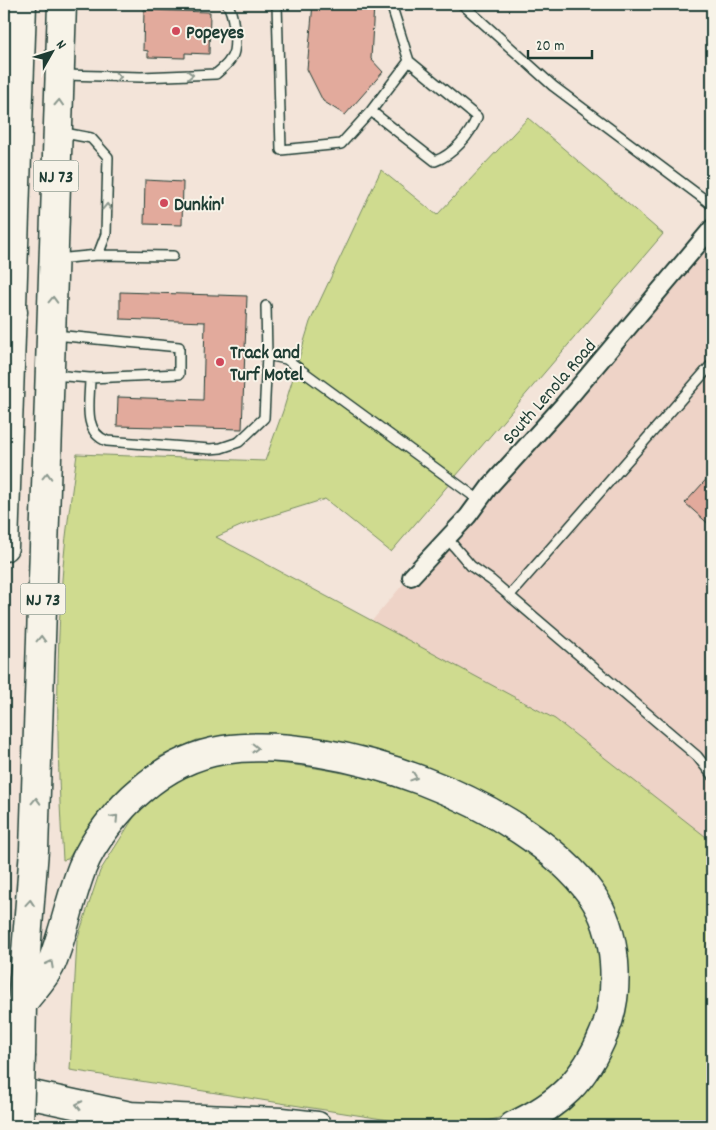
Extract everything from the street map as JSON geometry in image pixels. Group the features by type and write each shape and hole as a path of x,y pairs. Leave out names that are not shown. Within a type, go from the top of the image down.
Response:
{"highway":[{"name":"NJ 73","path":"4,547 10,160 16,45 22,4"},
{"name":"NJ 73","path":"19,1126 22,1004 34,850 62,4"},
{"path":"22,1004 51,964 83,865 103,833 140,791 173,766 195,757 221,750 248,747 291,749 383,767 430,783 472,803 544,846 568,867 593,896 610,935 616,976 611,1017 594,1056 570,1090 540,1114 513,1126"},
{"path":"4,1089 173,1126"},
{"path":"127,1116 282,1122 317,1126"}],"street":[{"name":"South Lenola Road","path":"411,577 447,538 712,228"}],"lane":[{"path":"60,75 141,77 216,74 228,63 234,52 233,11 227,4"},
{"path":"277,4 281,150 342,144 371,111 408,62"},
{"path":"371,111 434,161 447,157 473,128 477,117 408,62 391,4"},
{"path":"462,4 553,86 712,204"},
{"path":"57,132 91,138 108,157 106,234 98,255"},
{"path":"54,260 98,255 173,256"},
{"path":"90,378 90,421 94,434 100,439 200,449 222,448 239,442 264,418 267,355 266,306"},
{"path":"50,375 90,378 179,374 179,347 51,335"},
{"path":"267,355 286,359 479,500"},
{"path":"509,596 712,364"},
{"path":"447,538 471,566 697,756 712,776"}],"shaded area":[{"path":"712,221 712,1013 692,939 342,656"}],"green space":[{"path":"528,118 663,234 391,552 325,499 245,524 216,537 555,719 710,840 712,848 712,1126 545,1126 551,1124 591,1087 618,1039 629,981 621,929 571,853 533,822 493,798 408,760 298,737 197,740 161,756 132,779 95,817 68,859 63,860 58,750 60,603 67,525 77,454 265,461 283,411 310,322 381,170 437,215"},
{"path":"254,761 330,770 404,789 440,802 507,838 538,860 572,891 587,914 596,939 601,967 601,994 596,1017 579,1052 563,1075 547,1092 538,1099 495,1119 452,1124 422,1123 395,1121 70,1070 77,940 100,871 139,809 165,787 194,771 224,763"}],"building":[{"path":"313,4 374,4 371,59 383,72 345,115 323,101 307,69"},
{"name":"Popeyes","path":"144,10 210,12 209,54 185,53 185,58 148,57 148,51 143,50"},
{"name":"Dunkin'","path":"145,180 183,182 182,225 144,224"},
{"name":"Track and Turf Motel","path":"120,292 247,296 242,429 117,426 118,397 203,400 205,322 120,319"},
{"path":"712,473 712,527 685,503"}],"place":[{"name":"Popeyes","path":"176,31"},
{"name":"Dunkin'","path":"164,203"},
{"name":"Track and Turf Motel","path":"220,362"}]}
